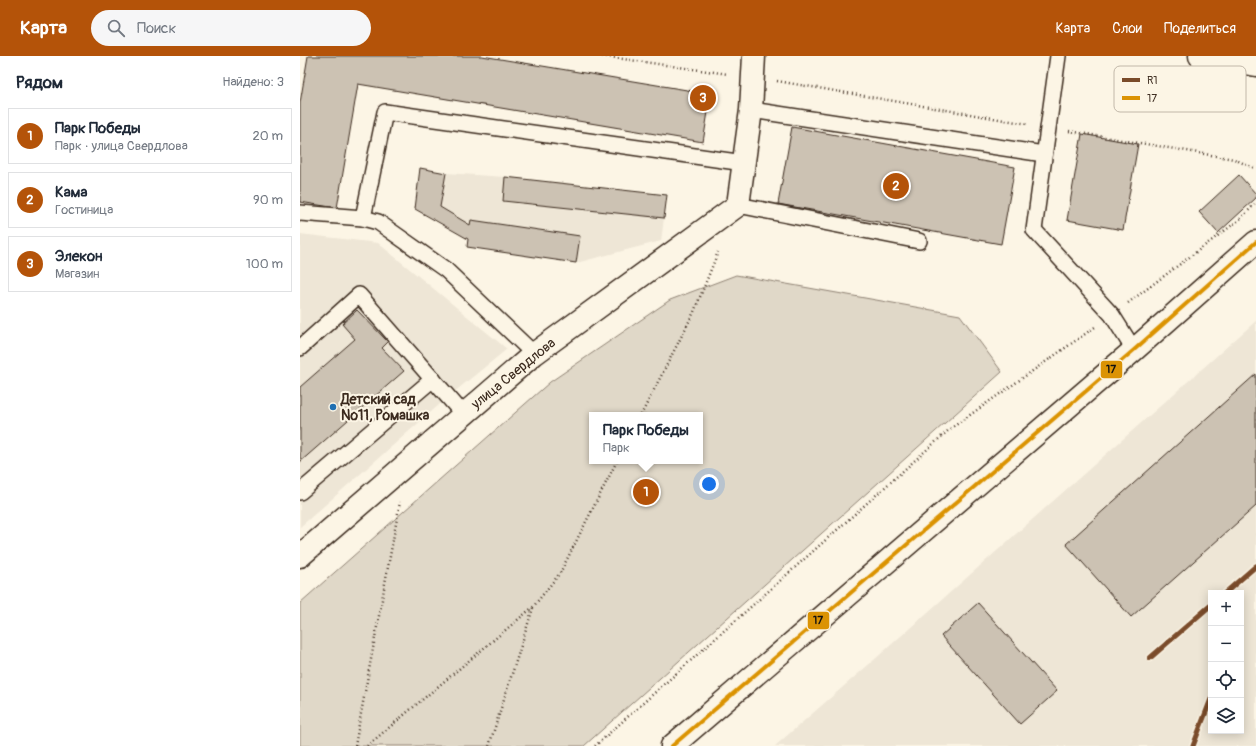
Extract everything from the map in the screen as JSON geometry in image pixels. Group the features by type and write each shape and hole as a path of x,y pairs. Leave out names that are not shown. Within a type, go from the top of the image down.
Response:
{"main road":[{"path":"1200,56 1253,65"},
{"path":"738,205 751,110 754,66"},
{"name":"улица Свердлова","path":"300,556 534,354 738,205"},
{"path":"672,746 1134,350 1256,242"}],"lane":[{"path":"1058,56 1034,230 1112,315 1134,350"},
{"path":"751,110 1044,154"},
{"path":"363,218 385,112 744,163"},
{"path":"738,205 919,241"},
{"path":"300,213 363,218 378,222 446,270 534,354"},
{"path":"300,348 359,295 464,414"},
{"path":"300,492 433,379"}],"path":[{"path":"602,56 754,66 1048,127 1234,159 1256,169"},
{"path":"595,746 950,429 1112,315 1238,220 1256,203"},
{"path":"643,412 694,312 720,248"},
{"path":"367,746 533,608 560,573 615,464"},
{"path":"355,746 401,501"},
{"path":"489,746 533,608"}],"shaded area":[{"path":"420,168 446,173 505,177 667,195 661,241 576,263 467,247 468,239 415,209"},
{"path":"300,234 378,243 507,349 448,397 300,527"},
{"path":"736,275 960,315 1002,372 584,746 300,746 300,603 550,382 670,300"},
{"path":"1256,321 1256,746 775,746 874,660"}],"building":[{"path":"308,56 482,56 711,94 703,142 358,84 337,208 300,202 300,103"},
{"path":"792,127 1015,167 1001,244 778,204"},
{"path":"1082,134 1138,144 1123,230 1067,220"},
{"path":"420,168 446,173 440,207 470,225 471,220 580,236 576,263 467,247 468,239 415,209"},
{"path":"1239,175 1256,194 1256,198 1218,233 1199,212"},
{"path":"505,177 667,195 664,218 503,201"},
{"path":"357,310 388,342 382,348 404,371 300,462 300,387 355,339 342,324"},
{"path":"1256,374 1256,506 1131,617 1066,544"},
{"path":"978,603 1057,691 1020,724 941,636"}],"transit line":[{"name":"17","path":"672,746 1134,350 1256,242"},
{"name":"R1","path":"1228,590 1256,566"},
{"name":"R1","path":"1150,658 1208,608"},
{"name":"R1","path":"1193,746 1208,707"}],"place":[{"name":"Элекон","path":"703,98"},
{"name":"Кама","path":"896,186"},
{"name":"Детский сад №11, Ромашка","path":"333,407"},
{"name":"Парк Победы","path":"646,492"}]}
